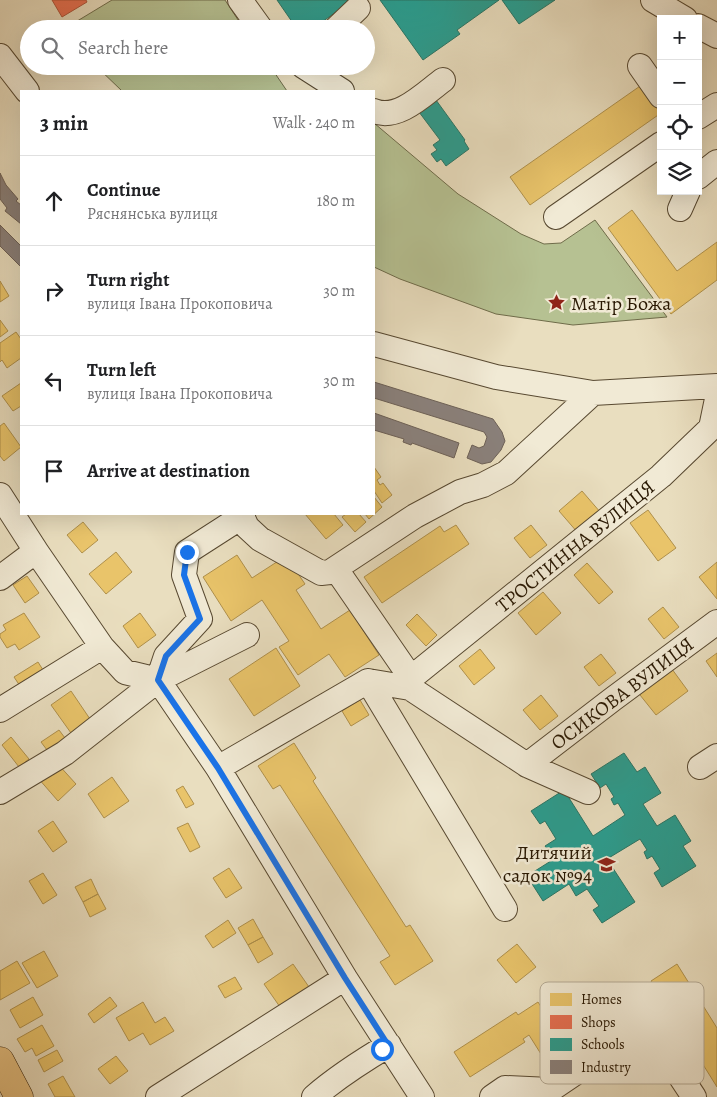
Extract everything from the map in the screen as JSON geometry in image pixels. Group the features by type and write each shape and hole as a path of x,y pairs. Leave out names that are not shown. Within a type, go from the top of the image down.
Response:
{"main road":[{"path":"0,1061 19,1097"}],"street":[{"path":"240,0 254,20"},
{"path":"653,0 678,15"},
{"path":"345,20 358,8"},
{"path":"702,28 717,36"},
{"path":"0,56 27,90"},
{"path":"640,66 657,90"},
{"path":"317,75 340,90"},
{"path":"375,111 387,114 398,112 443,80"},
{"path":"702,114 717,105"},
{"path":"556,217 657,147"},
{"path":"702,175 717,162"},
{"path":"375,344 496,377 593,394 717,386"},
{"path":"154,679 166,656 200,619 184,575 187,552 242,515 246,527 260,539 321,573 330,572 415,516 460,492 506,474 523,456 593,394"},
{"name":"ТРОСТИННА ВУЛИЦЯ","path":"411,683 661,476 711,428 717,399"},
{"path":"0,495 102,647 125,672 154,679 218,768 345,978 422,1097"},
{"path":"0,578 36,551"},
{"path":"336,569 411,683 527,765 588,792"},
{"name":"ОСИКОВА ВУЛИЦЯ","path":"527,765 613,698 717,622"},
{"path":"0,792 65,753 154,679 247,635"},
{"path":"0,710 102,647"},
{"path":"218,768 368,681 411,683"},
{"path":"368,681 505,909"},
{"path":"164,1093 345,978"},
{"path":"314,1097 350,1069 388,1045"},
{"path":"492,1097 505,1088 550,1090 559,1084"},
{"path":"685,1084 694,1097"}],"green space":[{"path":"112,0 225,0 238,20 79,20"},
{"path":"105,75 276,75 286,90 121,90"},
{"path":"375,124 458,194 521,234 544,244 561,243 595,220 667,317 573,325 496,314 400,279 375,267"}],"building: Homes":[{"path":"643,84 657,103 657,116 530,205 510,177"},
{"path":"632,210 677,271 717,242 717,280 671,314 608,228"},
{"path":"0,281 9,296 0,302"},
{"path":"0,320 8,331 0,337"},
{"path":"16,332 20,338 20,359 7,368 2,360 0,362 0,343"},
{"path":"20,384 20,407 13,411 2,396"},
{"path":"4,423 20,446 20,448 4,461 0,456 0,426"},
{"path":"375,468 381,477 377,480 380,485 383,483 392,495 382,503 375,492"},
{"path":"582,491 601,513 578,533 559,511"},
{"path":"375,498 382,507 375,513"},
{"path":"648,510 676,548 658,561 630,523"},
{"path":"306,515 335,515 343,525 326,539"},
{"path":"345,515 360,515 366,522 355,532 342,517"},
{"path":"83,522 98,540 82,553 67,535"},
{"path":"456,525 469,544 382,603 364,577 440,526 444,532"},
{"path":"531,525 547,545 530,558 514,538"},
{"path":"116,552 132,572 106,594 89,574"},
{"path":"237,555 252,578 286,556 305,584 296,590 321,629 350,610 379,655 345,677 329,654 298,675 279,647 289,641 262,600 231,621 203,577"},
{"path":"717,562 717,599 699,577"},
{"path":"587,563 613,592 599,604 574,575"},
{"path":"27,576 39,593 25,603 13,585"},
{"path":"543,592 561,613 536,635 518,613"},
{"path":"663,607 679,627 664,639 648,619"},
{"path":"24,613 40,637 19,650 15,644 7,648 0,637 0,634 6,630 3,625"},
{"path":"140,613 156,635 138,648 123,626"},
{"path":"417,614 437,635 426,646 406,625"},
{"path":"276,648 300,686 254,716 229,679"},
{"path":"480,649 495,668 474,685 459,666"},
{"path":"717,653 717,677 706,661"},
{"path":"601,654 616,673 599,686 584,667"},
{"path":"38,662 48,678 24,692 14,677"},
{"path":"669,665 688,691 656,715 636,690"},
{"path":"71,691 90,719 71,733 51,705"},
{"path":"541,695 558,716 540,730 523,710"},
{"path":"360,700 369,715 351,726 342,711"},
{"path":"59,730 68,742 50,754 41,742"},
{"path":"11,737 29,759 19,767 2,745"},
{"path":"294,743 316,778 313,781 406,927 410,925 433,961 395,985 380,962 390,956 280,785 273,789 258,766"},
{"path":"56,762 76,784 58,801 38,778"},
{"path":"112,777 129,801 104,818 88,794"},
{"path":"183,786 194,804 186,808 176,790"},
{"path":"53,821 67,842 53,852 38,831"},
{"path":"188,823 200,847 190,852 177,828"},
{"path":"229,868 242,888 226,898 213,878"},
{"path":"43,873 57,895 43,904 29,881"},
{"path":"91,879 98,894 83,902 75,887"},
{"path":"98,894 106,909 90,917 83,902"},
{"path":"253,919 263,937 248,945 238,928"},
{"path":"228,920 236,933 213,948 205,936"},
{"path":"263,937 273,954 258,963 248,945"},
{"path":"517,944 536,967 516,983 497,960"},
{"path":"44,951 58,976 37,988 22,963"},
{"path":"17,961 30,983 0,1000 0,971"},
{"path":"293,964 309,987 280,1007 264,984"},
{"path":"677,964 688,982 652,982"},
{"path":"235,977 242,989 225,998 218,986"},
{"path":"33,997 43,1015 20,1028 10,1010"},
{"path":"110,997 117,1006 94,1023 88,1014"},
{"path":"143,1002 155,1023 165,1017 174,1031 150,1045 143,1033 129,1041 116,1018"},
{"path":"538,1002 540,1005 540,1052 529,1035 523,1039 525,1042 470,1077 454,1052 516,1012 518,1015"},
{"path":"704,1007 717,1028 717,1087 704,1066"},
{"path":"42,1025 54,1046 36,1056 32,1048 25,1052 17,1039"},
{"path":"57,1050 63,1061 44,1072 38,1060"},
{"path":"116,1056 128,1071 110,1084 98,1069"},
{"path":"63,1076 75,1097 55,1097 48,1084"}],"building: Shops":[{"path":"52,0 86,0 87,2 62,17"}],"building: Schools":[{"path":"277,0 353,0 325,20 291,20"},
{"path":"380,0 499,0 457,30 460,34 423,60"},
{"path":"502,0 555,0 519,24"},
{"path":"436,100 465,140 469,149 446,166 441,159 437,162 431,154 437,150 433,145 440,140 419,112"},
{"path":"624,753 637,772 645,767 661,793 643,804 657,826 675,815 691,841 683,846 696,866 662,887 654,873 660,869 652,856 647,859 644,852 647,850 640,839 607,859 635,902 602,923 593,910 599,906 587,889 576,896 569,884 543,901 527,876 554,859 545,846 556,839 545,821 540,824 531,811 564,790 593,836 625,815 618,803 614,805 611,799 614,797 606,784 600,788 591,774"}],"building: Industry":[{"path":"0,173 6,185 18,199 16,201 20,204 20,223 5,211 7,208 0,199"},
{"path":"0,225 20,245 20,266 0,246"},
{"path":"375,382 493,419 502,432 505,441 501,450 491,462 482,464 467,458 472,445 479,448 484,446 487,437 484,432 375,398"},
{"path":"375,413 459,443 454,458 412,443 411,445 403,442 404,439 375,430"}],"place":[{"name":"Матір Божа","path":"557,303"},
{"name":"Дитячий садок №94","path":"606,864"}],"route":[{"path":"187,552 184,575 200,619 166,656 158,680 218,768 345,978 388,1045 382,1049"}]}
